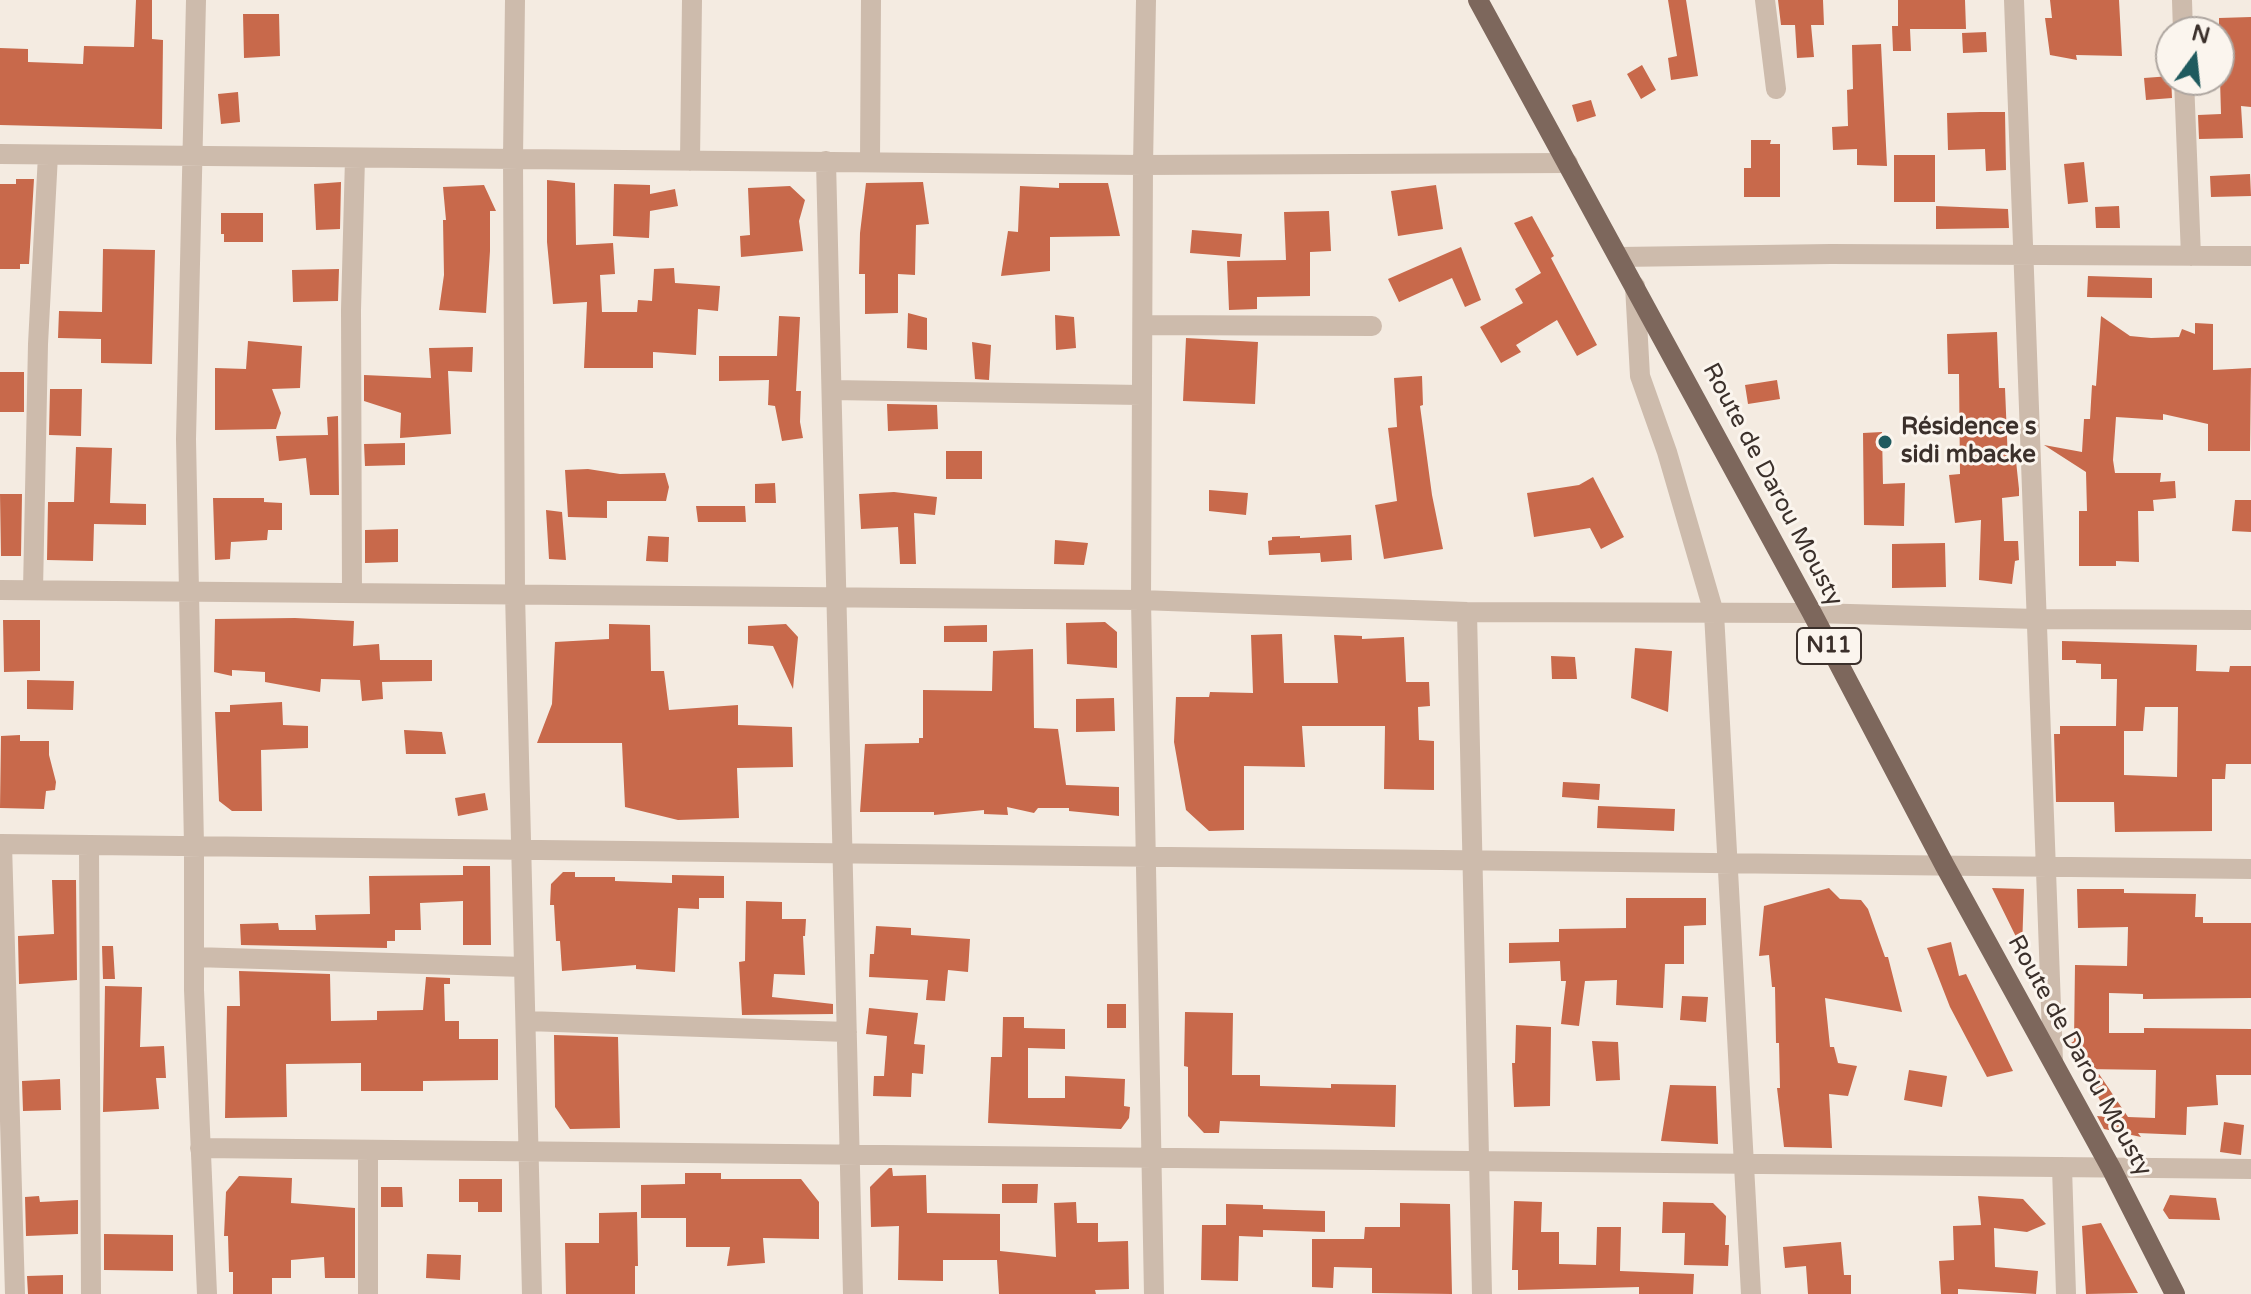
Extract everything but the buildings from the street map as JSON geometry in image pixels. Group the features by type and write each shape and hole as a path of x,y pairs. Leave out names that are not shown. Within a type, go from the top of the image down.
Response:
{"main road":[{"name":"Route de Darou Mousty","path":"1478,0 2111,1168 2175,1294"}],"street":[{"path":"196,0 186,439 194,957 207,1294"},
{"path":"515,0 515,593 532,1294"},
{"path":"690,161 692,0"},
{"path":"870,161 871,0"},
{"path":"1146,0 1141,600 1154,1294"},
{"path":"1765,0 1776,89"},
{"path":"2014,0 2053,1061"},
{"path":"2185,96 2191,256"},
{"path":"0,154 1143,165 1568,163"},
{"path":"33,590 38,344 48,155"},
{"path":"352,592 351,310 355,158"},
{"path":"826,161 853,1294"},
{"path":"1619,257 2023,253 2251,256"},
{"path":"1635,286 1640,376 1667,452 1714,613 1751,1294"},
{"path":"1143,325 1372,326"},
{"path":"832,390 1141,395"},
{"path":"0,590 1141,600 1467,612 1812,613 2037,619 2251,620"},
{"path":"1467,612 1482,1294"},
{"path":"15,1294 1,844 2251,869"},
{"path":"89,845 91,1294"},
{"path":"194,957 524,967"},
{"path":"527,1021 847,1032"},
{"path":"200,1148 2251,1169"},
{"path":"368,1150 368,1294"},
{"path":"2062,1167 2066,1294"}],"place":[{"name":"Résidence s sidi mbacke","path":"1885,442"}]}
